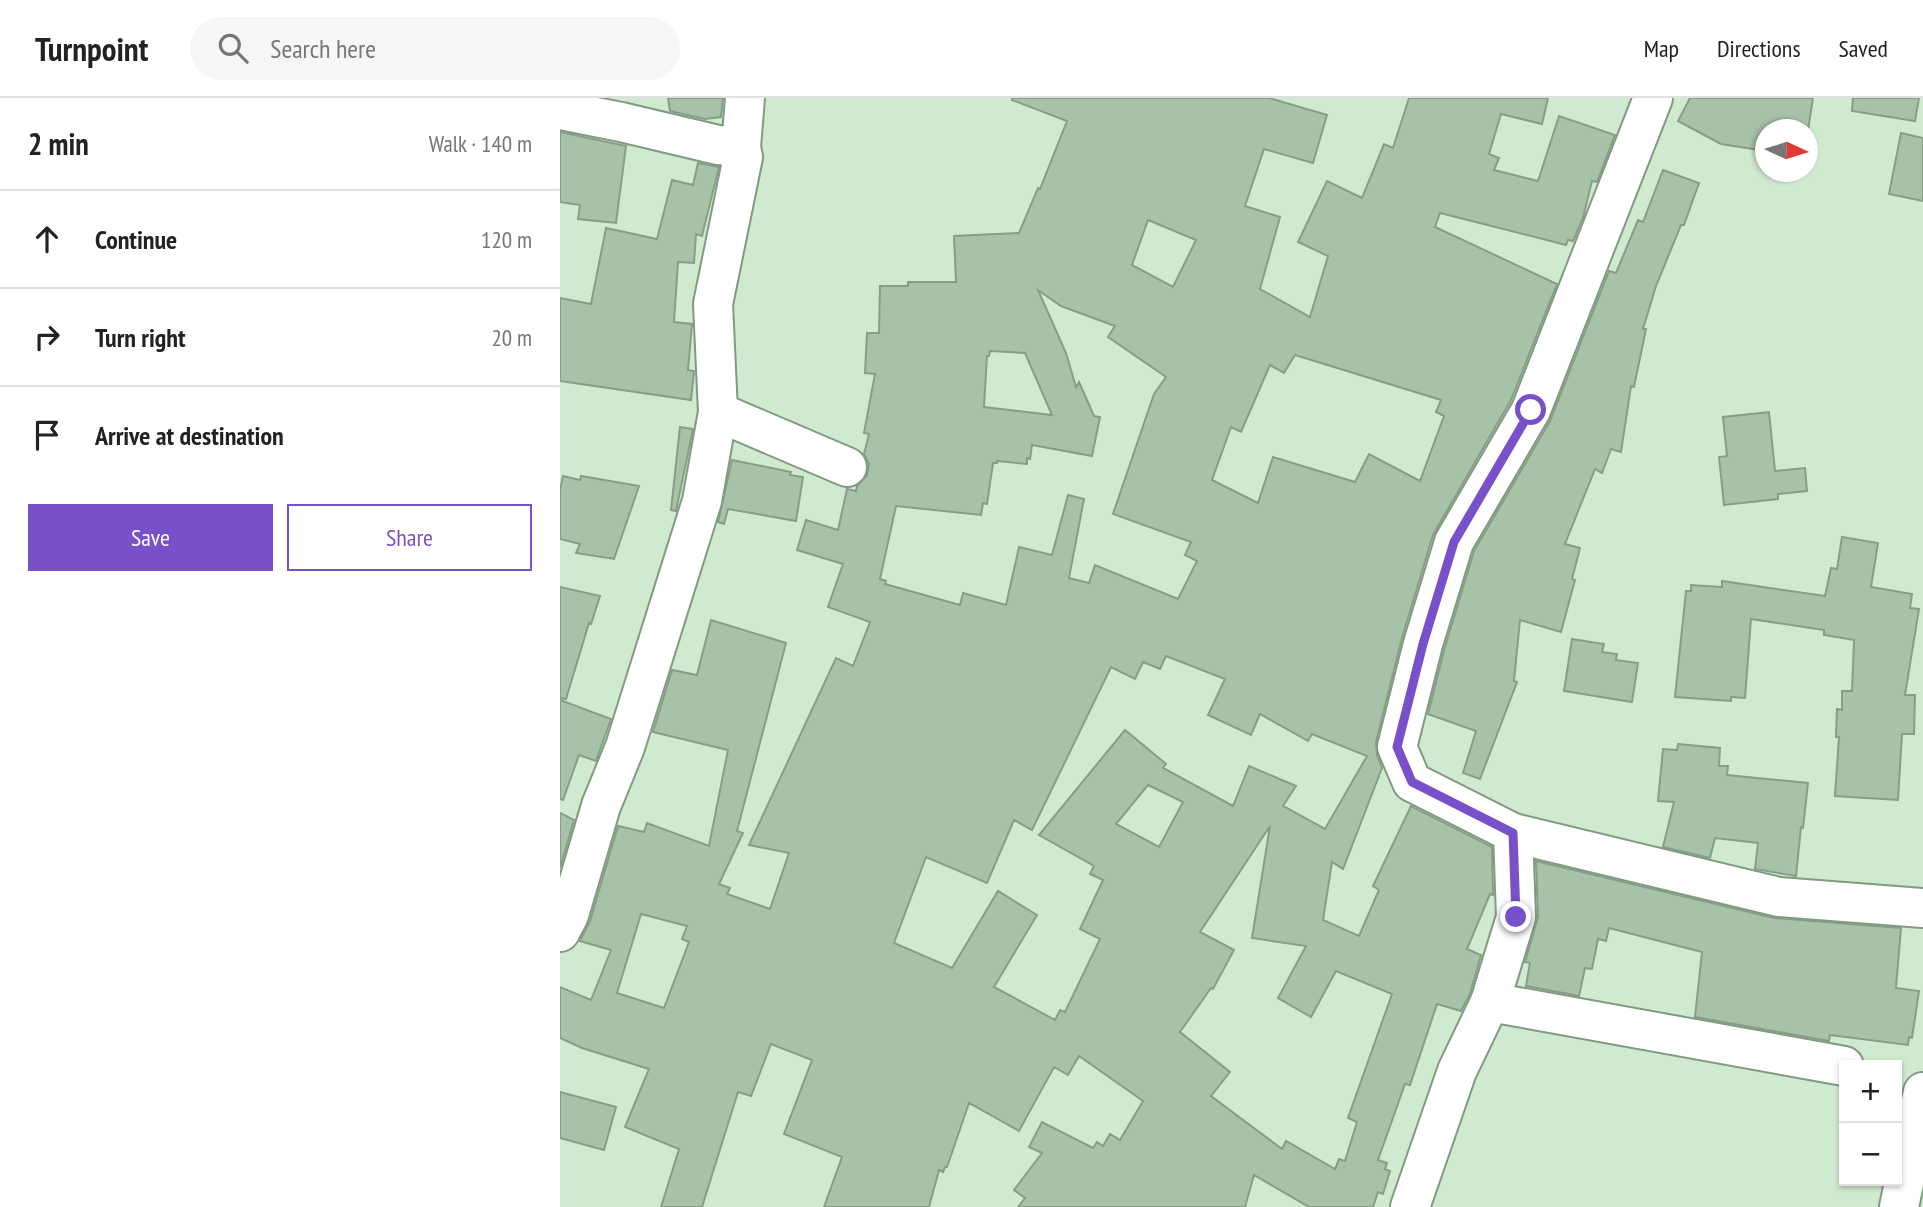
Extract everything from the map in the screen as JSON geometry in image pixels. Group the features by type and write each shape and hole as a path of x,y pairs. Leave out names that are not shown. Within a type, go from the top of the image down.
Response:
{"street":[{"path":"560,932 569,915 601,806 625,747 702,501 718,412 713,304 743,157 741,146 745,98"},
{"path":"1653,98 1531,410 1454,542 1423,644 1397,747 1412,782 1513,833 1779,897 1923,908"},
{"path":"560,110 718,145 741,146"},
{"path":"718,412 847,467"},
{"path":"1410,1207 1457,1071 1490,1002 1516,917 1513,833"},
{"path":"1490,1002 1839,1065"},
{"path":"1902,1076 1923,1080"},
{"path":"1899,1207 1923,1092"}],"building":[{"path":"668,98 723,98 721,117 705,119 670,111"},
{"path":"1269,98 1327,115 1313,163 1264,149 1245,206 1280,217 1260,289 1310,317 1328,256 1298,242 1327,181 1362,198 1384,144 1393,148 1409,98 1548,98 1542,124 1501,114 1489,154 1499,158 1494,170 1538,181 1559,116 1615,135 1597,182 1592,181 1583,218 1573,241 1568,240 1566,245 1440,213 1435,227 1557,284 1511,400 1433,535 1402,638 1376,742 1382,768 1343,869 1332,862 1323,920 1359,936 1379,890 1373,886 1411,806 1492,847 1493,895 1490,894 1467,949 1481,955 1470,994 1461,1011 1437,1004 1410,1085 1405,1084 1378,1160 1387,1163 1385,1169 1390,1171 1383,1194 1378,1192 1373,1207 1309,1207 1254,1175 1245,1207 1018,1207 1025,1198 1014,1190 1042,1153 1029,1147 1042,1122 1093,1148 1097,1142 1103,1146 1110,1134 1120,1140 1143,1101 1079,1056 1068,1075 1054,1067 1019,1131 969,1103 947,1167 943,1172 939,1170 929,1207 824,1207 842,1157 784,1134 812,1060 771,1044 751,1096 738,1092 702,1207 661,1207 679,1149 625,1127 649,1069 582,1048 560,1038 560,987 591,1000 611,950 580,941 590,921 618,826 644,832 647,823 709,846 728,750 653,732 672,670 697,675 711,620 786,643 737,831 743,833 719,884 730,888 727,894 770,909 789,853 749,845 836,658 853,666 870,622 828,607 843,564 797,550 806,520 838,530 847,489 856,491 867,475 869,464 864,454 869,434 864,433 875,374 865,373 867,333 879,333 880,286 908,286 908,282 956,282 954,236 1019,233 1067,121 1012,100","holes":["1148,220 1196,240 1173,287 1132,265","1038,290 1061,306 1115,326 1108,337 1166,377 1154,394 1113,514 1191,542 1185,555 1197,561 1178,599 1095,565 1089,583 1069,578 1084,499 1068,495 1052,555 1019,547 1006,605 963,593 960,605 885,584 886,581 880,579 896,506 981,515 983,503 987,504 993,463 997,461 1027,464 1032,445 1092,456 1100,417 1094,416 1079,382 1076,387 1066,353","990,351 1025,353 1052,415 984,407 987,356","1295,355 1441,400 1436,412 1444,416 1420,481 1369,454 1355,482 1273,457 1258,503 1212,480 1231,427 1241,432 1270,365 1284,373","1166,656 1225,679 1208,715 1251,735 1260,714 1308,741 1312,734 1367,756 1325,829 1283,806 1296,786 1249,766 1233,806 1163,768 1166,764 1125,730 1039,835 1094,866 1090,874 1103,880 1080,929 1100,939 1065,1012 1060,1010 1055,1020 994,987 1037,915 998,891 952,968 894,943 926,857 987,883 1014,820 1032,830 1111,667 1135,679 1143,662 1160,669","1148,785 1183,802 1159,847 1116,824","1270,826 1252,938 1306,946 1278,998 1311,1017 1336,971 1392,994 1348,1118 1357,1122 1345,1161 1339,1159 1335,1169 1286,1141 1282,1149 1211,1096 1230,1072 1180,1032 1211,988 1213,989 1234,950 1200,932","641,914 687,926 682,939 689,942 664,1008 617,993"]},
{"path":"1690,98 1813,98 1810,119 1755,119 1755,149 1721,144 1678,121"},
{"path":"1853,98 1919,98 1915,121 1852,111"},
{"path":"560,132 626,146 616,223 578,219 580,205 560,202"},
{"path":"1901,133 1923,138 1923,201 1889,194"},
{"path":"698,163 719,167 702,236 696,234 694,263 678,262 674,322 692,324 688,370 694,371 691,400 560,381 560,298 591,304 606,228 657,239 672,180 693,185"},
{"path":"1663,170 1699,183 1684,225 1681,225 1656,286 1643,329 1646,329 1634,387 1631,386 1621,452 1611,449 1602,473 1595,469 1565,544 1580,548 1572,579 1575,580 1561,632 1520,620 1514,681 1517,682 1480,779 1463,773 1476,731 1428,714 1444,650 1474,551 1550,421 1609,271 1616,273 1638,220 1643,222"},
{"path":"1769,412 1775,471 1805,468 1807,491 1778,494 1778,499 1724,505 1719,457 1727,456 1723,417"},
{"path":"680,427 693,429 676,511 671,510"},
{"path":"732,460 803,477 796,521 728,509 724,524 718,522"},
{"path":"563,476 580,480 581,476 639,486 614,559 576,553 580,544 560,539 560,490"},
{"path":"1842,537 1878,543 1871,587 1912,594 1910,608 1919,609 1905,695 1915,695 1914,734 1902,734 1898,800 1835,796 1839,737 1836,737 1837,709 1842,710 1842,691 1852,691 1854,640 1824,635 1824,630 1751,619 1745,698 1731,697 1731,701 1675,697 1686,591 1691,591 1691,585 1722,587 1722,581 1825,596 1831,568 1837,569"},
{"path":"560,587 600,596 566,699 560,698"},
{"path":"1572,639 1604,644 1602,652 1617,654 1616,660 1638,663 1632,702 1564,691"},
{"path":"560,700 611,719 596,761 579,755 563,800 560,799"},
{"path":"1678,744 1720,748 1719,766 1728,766 1727,775 1808,783 1796,876 1755,869 1758,843 1715,838 1710,858 1663,847 1674,802 1658,801 1663,749 1677,750"},
{"path":"560,813 574,820 560,868"},
{"path":"1536,861 1774,918 1901,928 1896,988 1919,991 1912,1038 1909,1037 1908,1045 1830,1035 1829,1041 1695,1017 1702,952 1609,928 1606,941 1598,939 1592,969 1585,968 1579,996 1526,986 1530,963 1525,962 1538,917"},
{"path":"560,1092 616,1107 604,1150 560,1138"}],"route":[{"path":"1516,917 1513,833 1412,782 1397,747 1423,644 1454,542 1531,410"}]}
